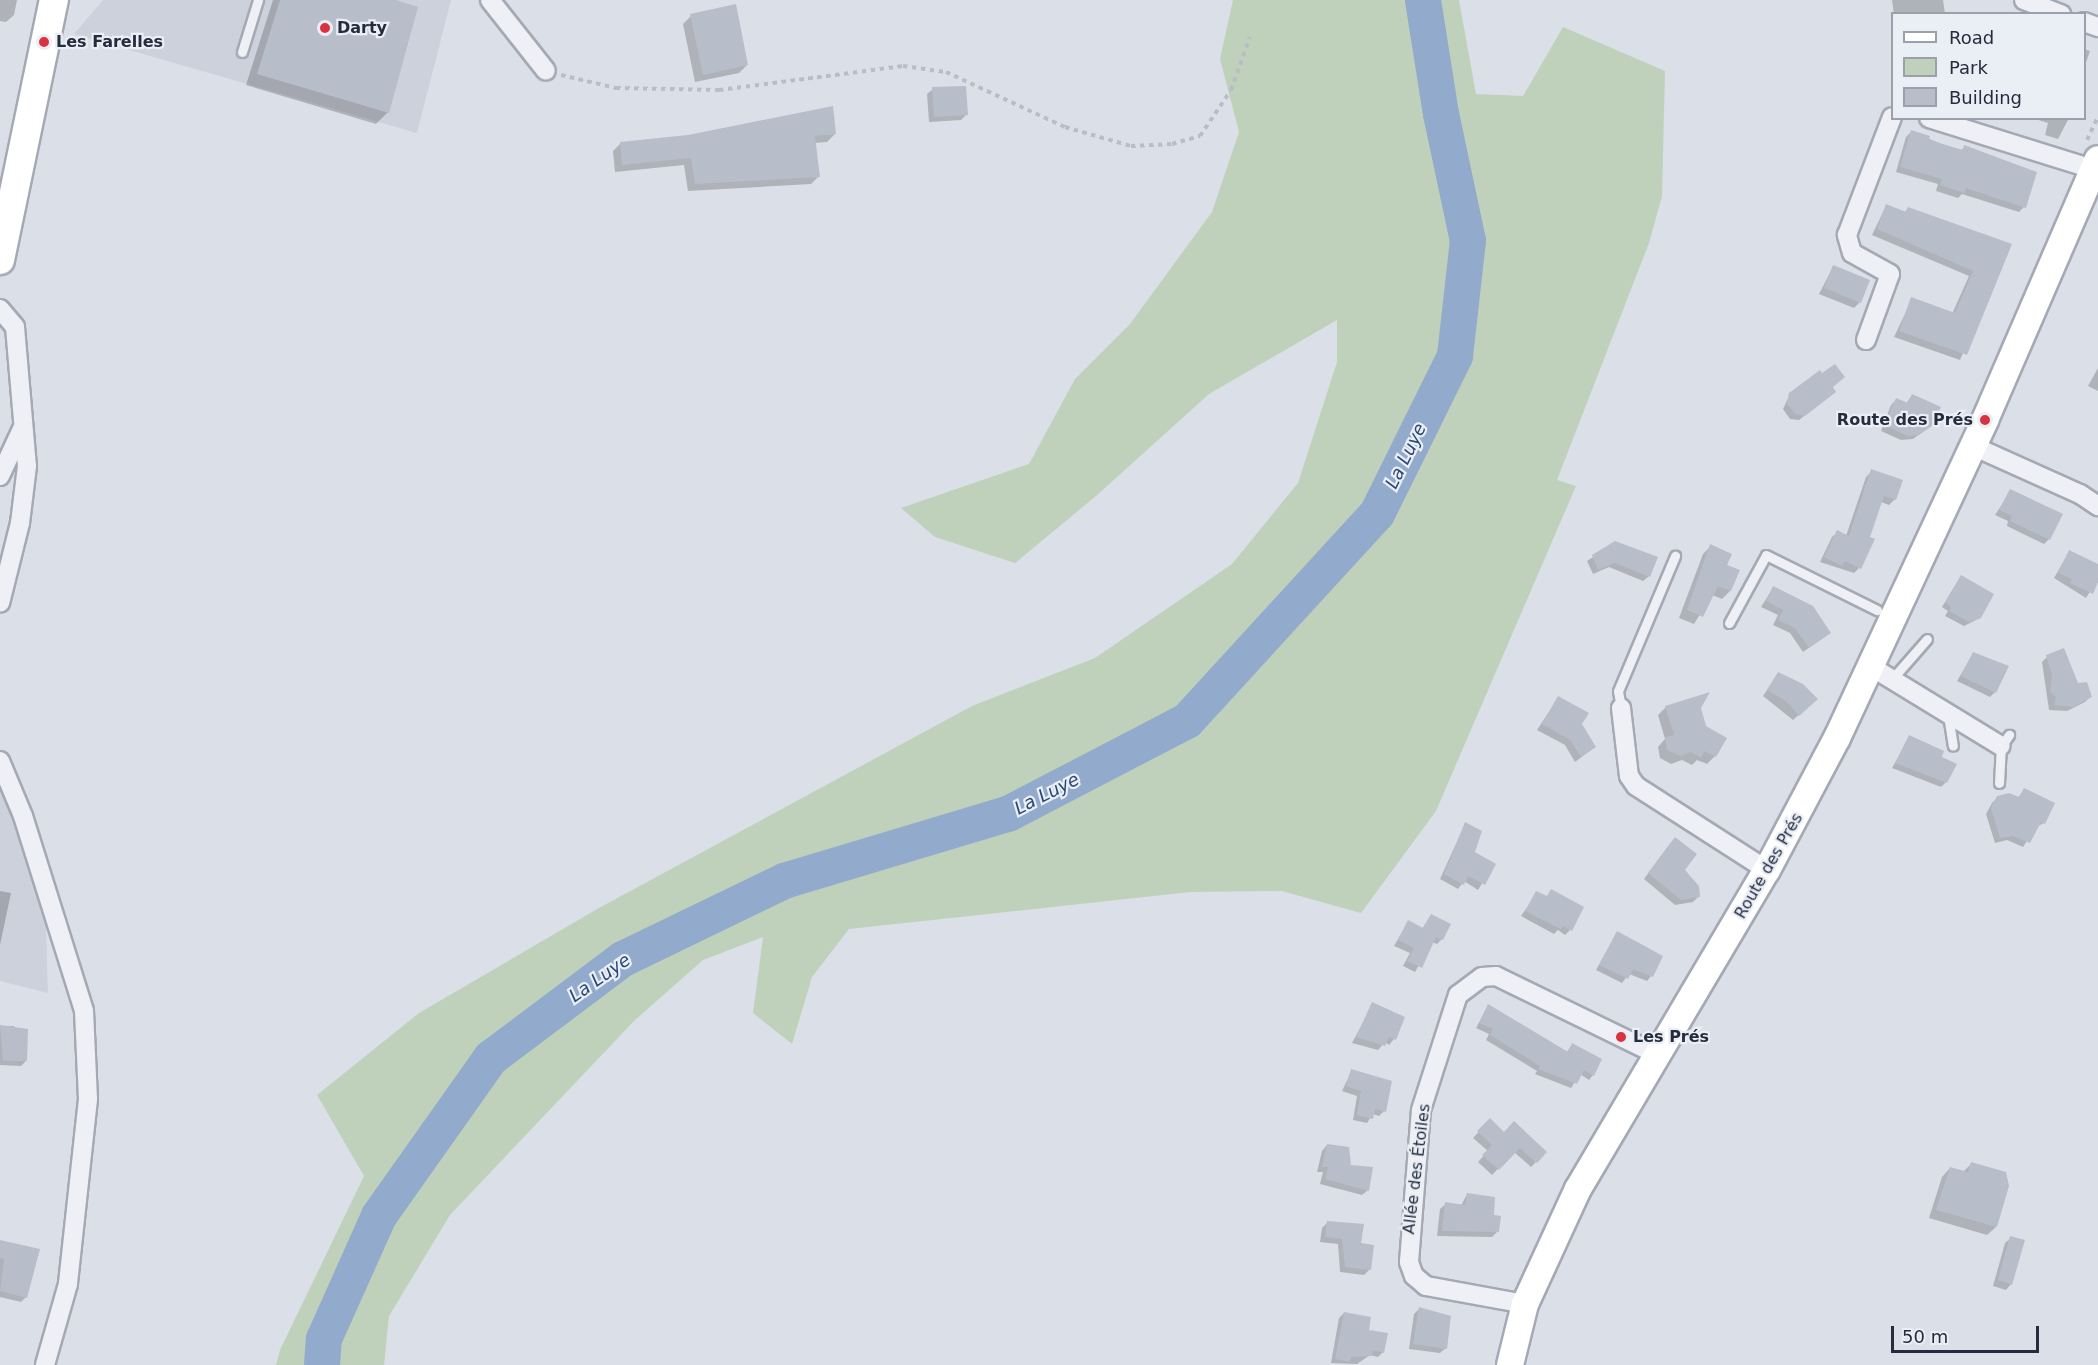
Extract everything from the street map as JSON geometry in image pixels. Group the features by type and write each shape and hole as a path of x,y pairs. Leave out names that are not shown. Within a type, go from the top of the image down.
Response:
{"main road":[{"path":"0,260 54,0"},
{"path":"41,71 75,0"}],"street":[{"path":"490,0 546,71"},
{"path":"2024,0 2056,12"},
{"path":"1866,340 1890,274 1852,253 1847,235 1892,120"},
{"path":"1936,120 2089,164"},
{"name":"Route des Prés","path":"1510,1365 1525,1304 1578,1190 1800,812 1973,447 2089,164"},
{"path":"0,309 15,327 27,466 20,523 0,603"},
{"path":"0,476 24,423"},
{"path":"1973,447 2080,494 2098,506"},
{"path":"1870,666 1947,713 2005,740"},
{"path":"1621,708 1629,776 1636,786 1767,870"},
{"path":"0,761 23,816 84,1011 87,1110 68,1284 45,1365"},
{"name":"Allée des Étoiles","path":"1525,1304 1426,1286 1414,1276 1409,1262 1421,1110 1458,995 1482,977 1503,979 1658,1055"}],"lane":[{"path":"242,52 258,0"},
{"path":"1729,623 1766,555 1877,610"},
{"path":"1621,708 1618,691 1675,556"},
{"path":"1892,679 1927,639"},
{"path":"1947,713 1953,746"},
{"path":"1999,783 2005,740"}],"path":[{"path":"546,71 616,88 719,90 903,66 946,72 1065,127 1131,146 1172,144 1200,135 1231,90 1250,37"},
{"path":"2089,164 2098,116"}],"shaded area":[{"path":"103,0 451,0 417,133 74,34"},
{"path":"0,773 45,902 48,993 0,981"}],"green space":[{"path":"1233,0 1459,0 1476,94 1523,96 1563,27 1665,71 1662,196 1649,243 1557,480 1576,486 1436,811 1361,913 1282,891 1190,892 849,929 812,977 792,1044 753,1013 763,937 703,960 634,1021 450,1215 389,1316 384,1365 276,1365 280,1350 364,1176 317,1095 419,1013 599,908 972,706 1095,658 1232,564 1298,483 1337,362 1337,320 1209,394 1096,496 1015,563 935,537 901,508 1029,464 1075,379 1130,324 1212,212 1239,132 1220,59"}],"building":[{"path":"280,0 396,0 418,7 389,113 257,74"},
{"path":"736,4 748,65 703,75 690,14"},
{"path":"966,86 968,115 934,117 932,87"},
{"path":"833,106 836,134 815,136 820,177 695,184 691,158 622,165 620,142 688,135"},
{"path":"1911,130 1930,136 1929,140 1963,150 1964,145 2037,172 2026,208 1966,188 1965,193 1940,185 1942,179 1900,167"},
{"path":"1886,204 1906,212 1908,207 2012,244 1967,355 1899,331 1911,297 1955,313 1973,271 1877,229"},
{"path":"1833,265 1870,280 1861,303 1824,288"},
{"path":"1835,364 1845,377 1833,387 1836,392 1805,416 1795,414 1787,404 1789,393 1820,370 1822,373"},
{"path":"1912,394 1941,407 1932,426 1919,435 1907,436 1886,426 1886,420 1896,398 1908,403"},
{"path":"1871,469 1903,480 1896,500 1884,496 1870,537 1875,539 1861,569 1845,561 1842,566 1824,557 1837,530 1849,536"},
{"path":"2010,489 2063,514 2050,540 2010,521 2012,516 1999,510"},
{"path":"1615,541 1658,557 1650,577 1615,563 1598,570 1592,555"},
{"path":"1710,544 1732,554 1727,565 1740,570 1731,591 1718,586 1703,617 1687,610"},
{"path":"2069,550 2098,564 2098,582 2093,594 2070,583 2072,579 2058,573"},
{"path":"1961,575 1994,594 1981,618 1969,622 1949,611 1951,606 1945,602"},
{"path":"1773,586 1813,606 1831,633 1809,648 1795,628 1778,620 1783,610 1766,601"},
{"path":"2064,648 2078,683 2087,682 2092,697 2073,707 2054,705 2056,697 2050,692 2052,675 2046,655"},
{"path":"1973,652 2009,666 1996,693 1961,676"},
{"path":"1778,672 1803,684 1818,699 1799,716 1786,701 1767,690"},
{"path":"1710,692 1701,708 1706,726 1727,738 1716,757 1704,751 1701,758 1691,752 1680,756 1667,750 1665,737 1674,735 1665,706"},
{"path":"1558,696 1589,713 1582,724 1596,747 1581,757 1570,740 1542,724"},
{"path":"1909,735 1944,751 1942,757 1957,764 1947,783 1895,763"},
{"path":"2024,788 2055,803 2045,824 2041,822 2030,843 2013,836 2000,838 1991,808 1997,796 2009,793 2019,797"},
{"path":"1465,822 1482,831 1475,852 1496,864 1485,885 1468,876 1464,885 1444,874"},
{"path":"1675,837 1697,854 1685,870 1699,886 1700,897 1681,900 1648,873"},
{"path":"1551,889 1584,907 1572,931 1563,926 1561,929 1525,911 1536,891 1547,896"},
{"path":"1431,914 1451,924 1443,940 1436,937 1422,968 1407,961 1414,948 1398,940 1408,920 1423,928"},
{"path":"1617,931 1663,956 1653,977 1633,969 1628,979 1599,965"},
{"path":"1372,1002 1405,1017 1396,1040 1389,1037 1385,1046 1356,1037"},
{"path":"1488,1004 1568,1052 1572,1043 1602,1059 1594,1076 1584,1070 1577,1084 1538,1069 1540,1066 1490,1035 1493,1029 1479,1023"},
{"path":"0,1025 28,1029 27,1061 3,1061"},
{"path":"1351,1069 1392,1081 1386,1112 1375,1109 1373,1119 1357,1115 1361,1091 1346,1086"},
{"path":"1490,1118 1504,1132 1514,1121 1547,1152 1537,1163 1520,1148 1499,1170 1482,1155 1492,1145 1477,1131"},
{"path":"1327,1144 1349,1147 1351,1165 1373,1167 1369,1191 1325,1179 1328,1167 1322,1167"},
{"path":"1971,1162 2006,1172 2009,1186 1997,1227 1936,1210 1950,1167 1968,1172"},
{"path":"1467,1193 1495,1197 1494,1215 1501,1216 1499,1232 1442,1231 1445,1202 1465,1205"},
{"path":"1327,1221 1364,1224 1361,1243 1374,1245 1371,1270 1345,1267 1342,1239 1325,1237"},
{"path":"2010,1236 2025,1240 2012,1285 1998,1280"},
{"path":"0,1240 40,1249 27,1298 0,1291 4,1259 0,1258"},
{"path":"1419,1307 1451,1316 1447,1349 1413,1344"},
{"path":"1344,1312 1371,1317 1369,1330 1388,1333 1384,1353 1373,1350 1372,1356 1351,1357 1350,1362 1335,1359"}],"waterway":[{"name":"La Luye","path":"322,1365 324,1339 379,1216 491,1058 623,959 784,881 1008,814 1187,721 1377,514 1455,356 1468,241 1441,114 1423,0"}],"place":[{"name":"Darty","path":"325,28"},
{"name":"Les Farelles","path":"44,42"},
{"name":"Route des Prés","path":"1985,420"},
{"name":"Les Prés","path":"1621,1037"}]}
